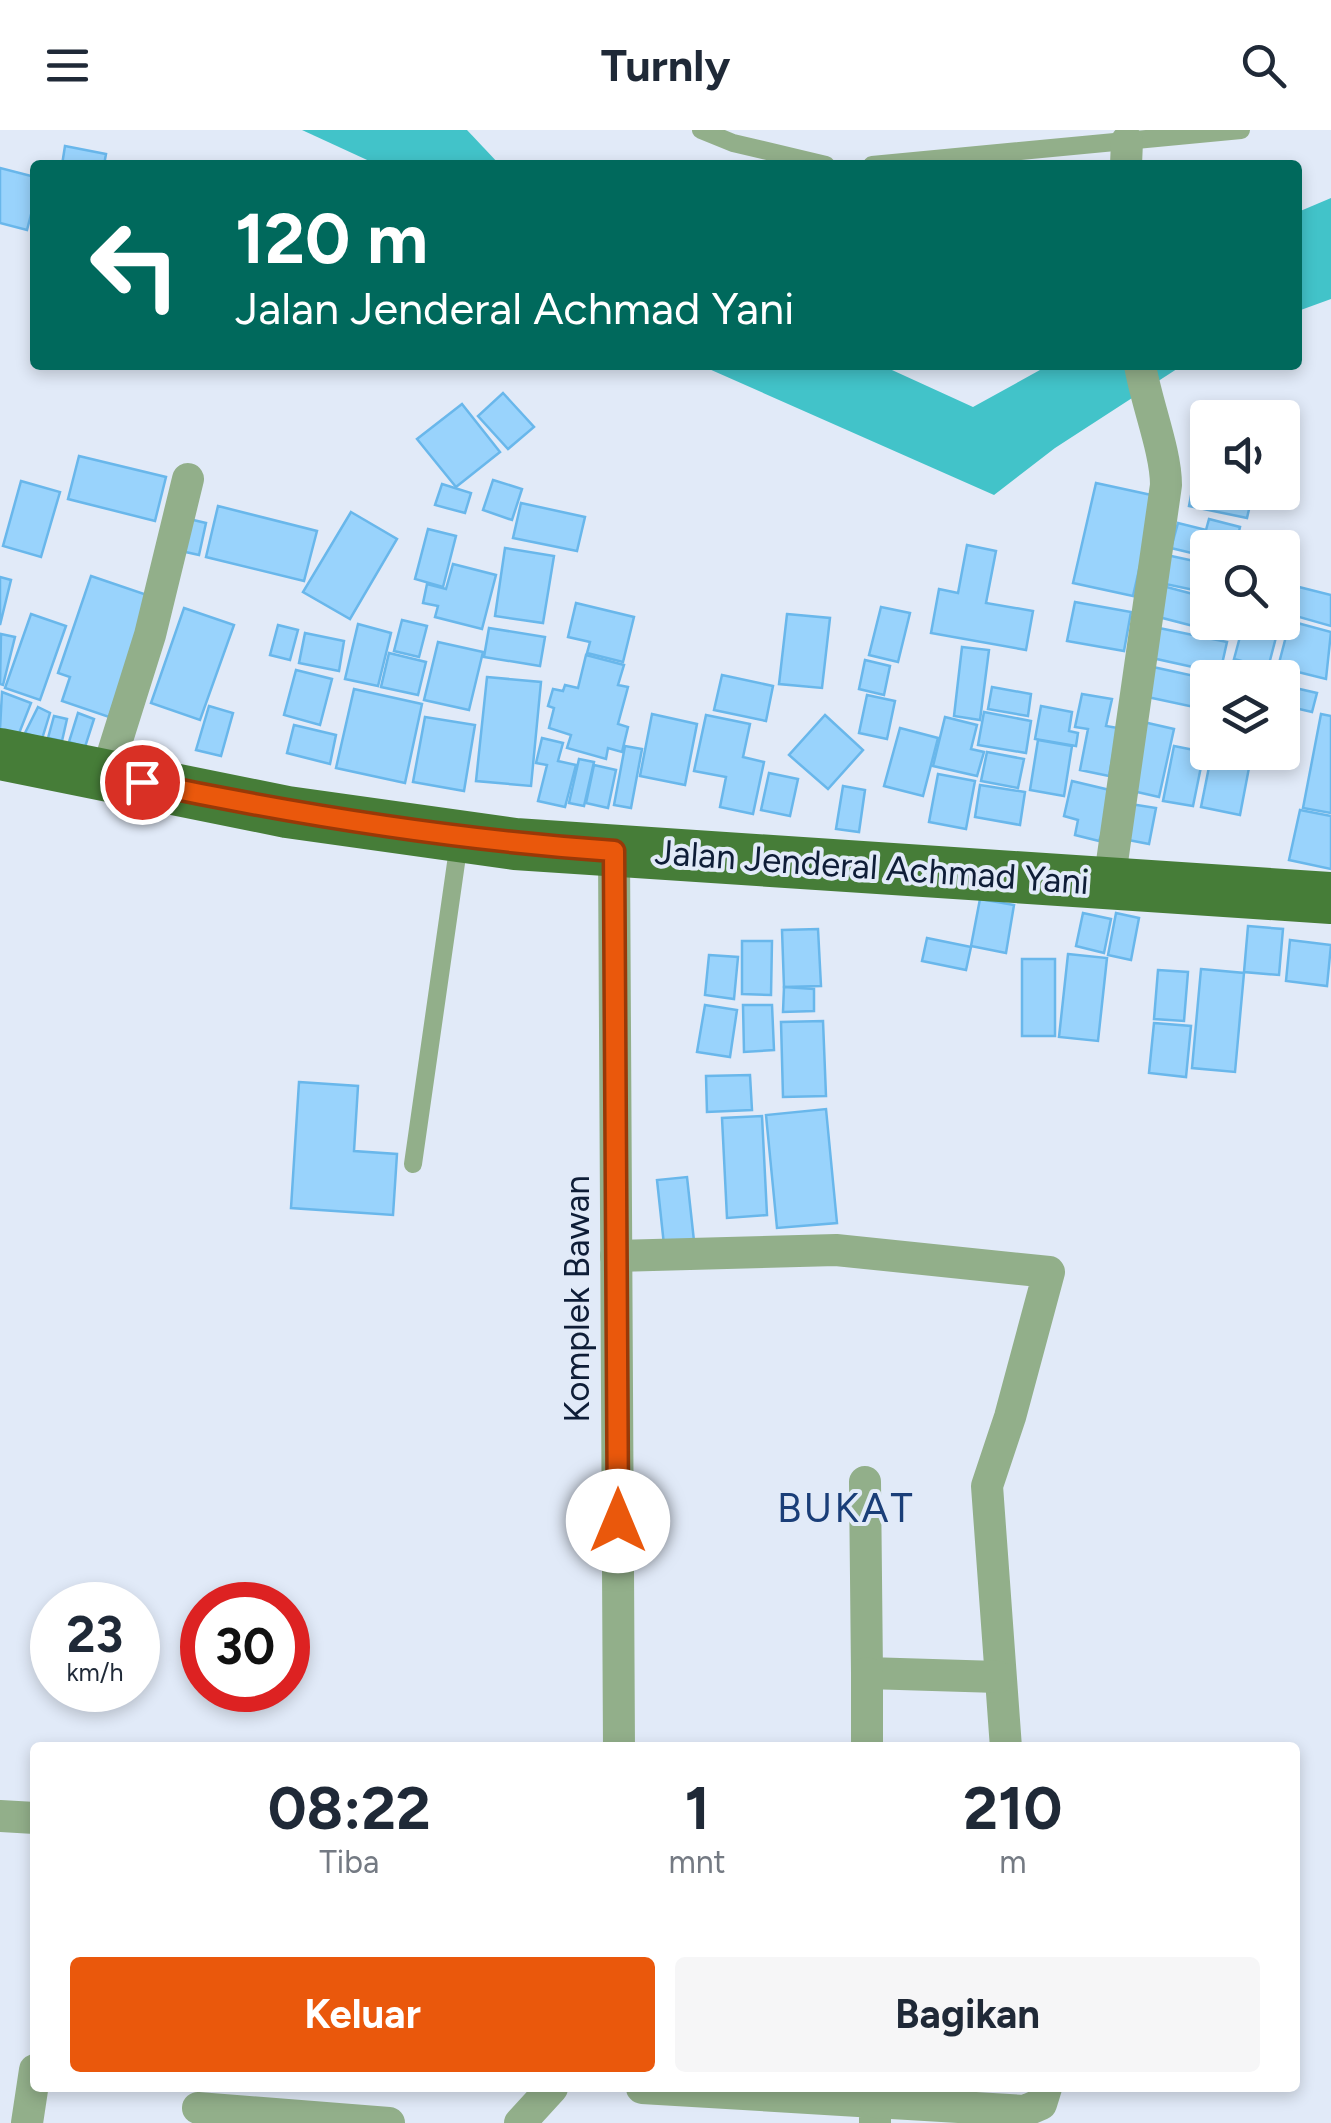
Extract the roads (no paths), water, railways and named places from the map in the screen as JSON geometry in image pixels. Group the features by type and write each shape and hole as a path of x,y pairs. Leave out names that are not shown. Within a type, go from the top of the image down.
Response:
{"main road":[{"name":"Jalan Jenderal Achmad Yani","path":"0,754 287,812 460,836 614,851 1331,898"}],"street":[{"path":"1109,883 1166,485 1166,470 1147,409 1141,370"},
{"path":"106,775 150,635 188,479"},
{"name":"Komplek Bawan","path":"614,851 619,1742"},
{"path":"616,1256 836,1250 1049,1272 1010,1417 986,1486 1005,1742"},
{"path":"865,1482 867,1742"},
{"path":"867,1673 998,1676"},
{"path":"0,1816 30,1818"},
{"path":"27,2123 32,2092"},
{"path":"520,2123 548,2092"},
{"path":"679,2092 875,2113 1025,2111 1041,2104 1045,2092"},
{"path":"198,2108 389,2123"}],"lane":[{"path":"700,130 733,143 805,160"},
{"path":"978,160 1126,153 1241,130"},
{"path":"413,1164 460,836"}],"water":[{"path":"302,130 467,130 495,160 367,160"},
{"path":"1331,198 1331,299 1302,310 1302,210"},
{"path":"711,370 892,370 973,407 1040,370 1175,370 1055,448 994,495"}],"district":[{"name":"BUKAT","path":"846,1508"}]}
